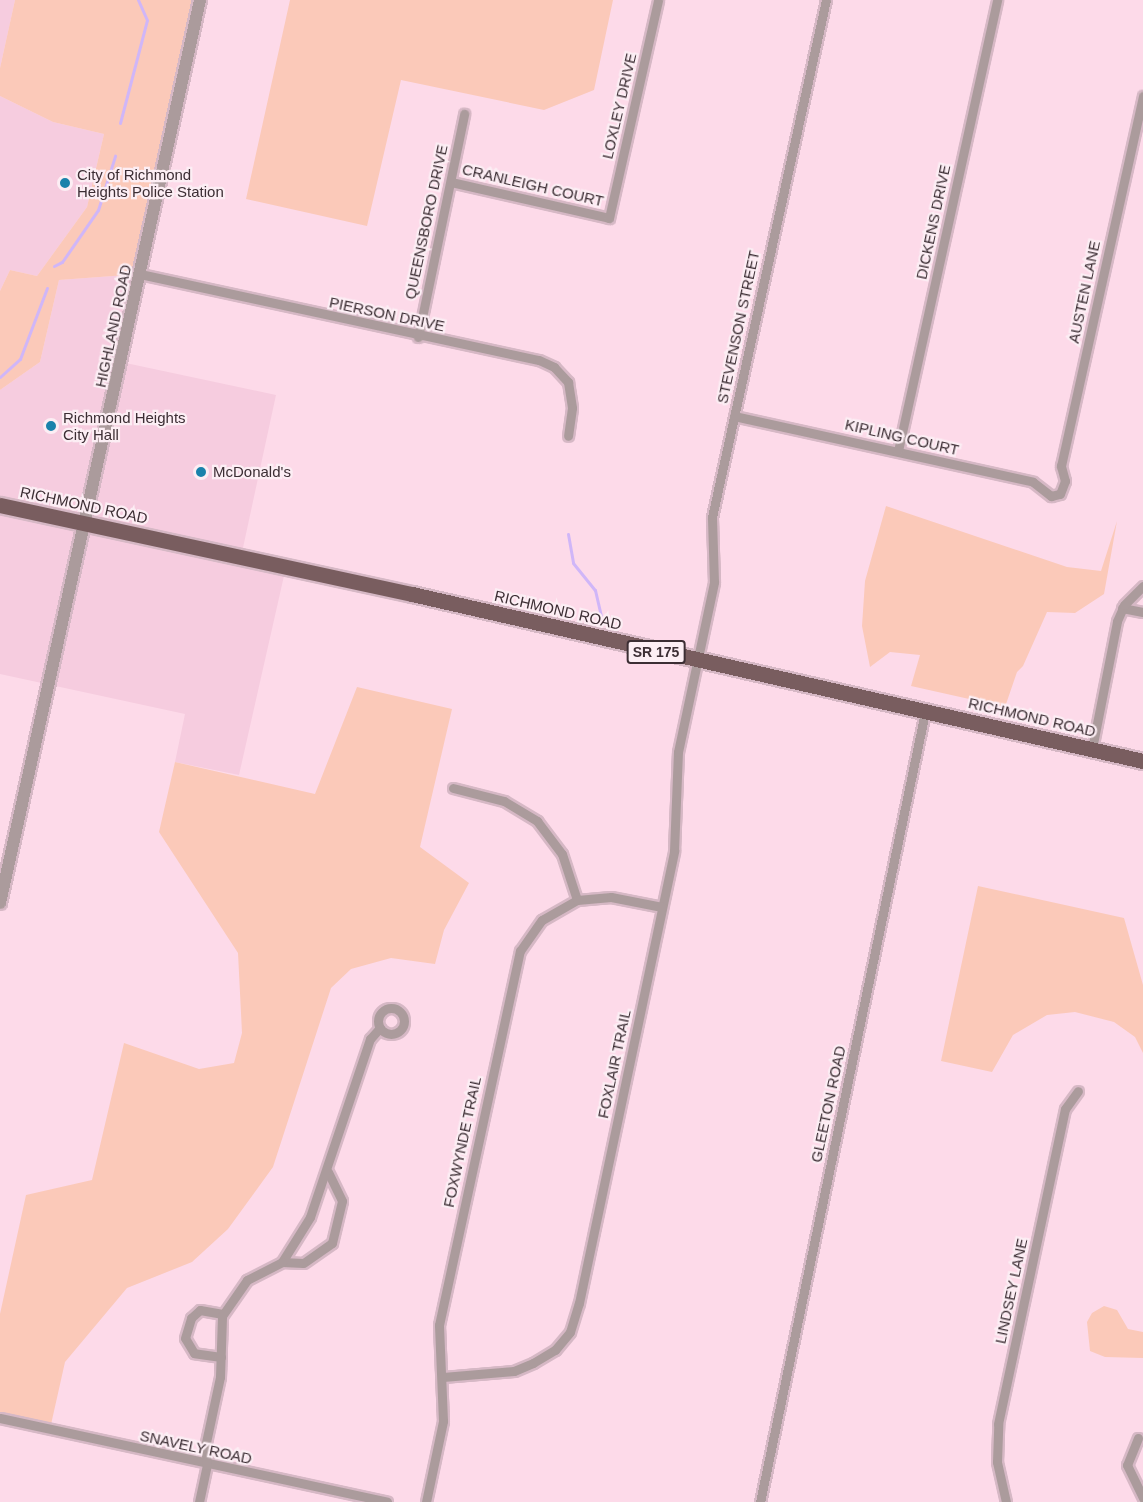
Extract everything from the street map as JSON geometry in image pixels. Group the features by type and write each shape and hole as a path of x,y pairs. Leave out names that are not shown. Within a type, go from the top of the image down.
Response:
{"main road":[{"name":"RICHMOND ROAD","path":"0,505 412,594 696,661 1143,761"}],"street":[{"name":"HIGHLAND ROAD","path":"0,903 86,524 200,0"},
{"name":"LOXLEY DRIVE","path":"609,218 658,0"},
{"name":"STEVENSON STREET","path":"696,661 714,582 712,517 826,0"},
{"name":"DICKENS DRIVE","path":"898,451 997,0"},
{"name":"AUSTEN LANE","path":"1060,494 1065,481 1061,466 1143,96"},
{"name":"QUEENSBORO DRIVE","path":"418,337 464,114"},
{"name":"CRANLEIGH COURT","path":"451,182 609,218"},
{"name":"PIERSON DRIVE","path":"140,274 418,337 539,360 554,367 568,382 571,394 568,436"},
{"name":"KIPLING COURT","path":"734,416 1033,482 1051,496 1060,494"},
{"path":"1092,749 1114,631 1122,608 1143,586"},
{"path":"1122,608 1143,612"},
{"name":"FOXLAIR TRAIL","path":"443,1377 514,1371 555,1350 570,1332 674,851 678,752 696,661"},
{"name":"GLEETON ROAD","path":"760,1502 925,712"},
{"path":"453,788 504,801 537,820 562,854 577,900"},
{"name":"FOXWYNDE TRAIL","path":"426,1502 443,1421 443,1377 439,1325 516,965 533,930 558,907 577,900 611,897 662,907"},
{"path":"282,1262 310,1217 328,1172 370,1039 380,1028"},
{"name":"LINDSEY LANE","path":"1006,1502 997,1462 998,1424 1065,1109 1078,1090"},
{"path":"199,1502 207,1465 205,1447 221,1358 223,1314 247,1280 282,1262 303,1263 332,1243 342,1201 328,1172"},
{"path":"221,1358 194,1353 185,1338 194,1313 206,1310 223,1314"},
{"name":"SNAVELY ROAD","path":"0,1418 207,1465 387,1502"},
{"path":"1138,1438 1127,1465 1143,1498"}],"shaded area":[{"path":"0,0 15,0 0,68"},
{"path":"15,0 200,0 140,274 59,280 40,362 0,390 0,291 10,270 37,276 87,207 104,134 53,122 0,96 0,68"},
{"path":"290,0 613,0 594,90 544,110 401,80 367,226 246,199"},
{"path":"0,96 53,122 104,134 87,207 37,276 10,270 0,291"},
{"path":"140,274 121,362 276,395 241,557 286,567 239,775 175,762 185,714 0,674 0,390 40,362 59,280"},
{"path":"886,506 1067,567 1101,571 1117,521 1104,594 1075,613 1047,612 1023,666 1017,672 1005,707 911,686 920,655 890,652 870,667 862,626 865,581"},
{"path":"357,687 452,709 420,847 469,883 444,930 435,964 391,958 351,969 331,988 273,1167 228,1229 192,1262 127,1288 65,1362 50,1429 0,1418 0,1314 26,1195 92,1180 124,1043 199,1069 234,1063 242,1033 238,953 159,832 175,762 315,794"},
{"path":"978,886 1124,918 1143,985 1143,1053 1135,1037 1114,1022 1075,1012 1047,1015 1013,1035 992,1072 941,1061"},
{"path":"1104,1306 1117,1310 1128,1329 1143,1332 1143,1358 1105,1357 1090,1351 1087,1322 1092,1313"}],"waterway":[{"path":"120,123 147,20 138,0"},
{"path":"54,266 62,262 98,210 115,156"},
{"path":"0,377 20,359 47,288"},
{"path":"568,534 573,563 595,590 601,615"}],"place":[{"name":"City of Richmond Heights Police Station","path":"65,183"},
{"name":"Richmond Heights City Hall","path":"51,426"},
{"name":"McDonald's","path":"201,472"}]}
